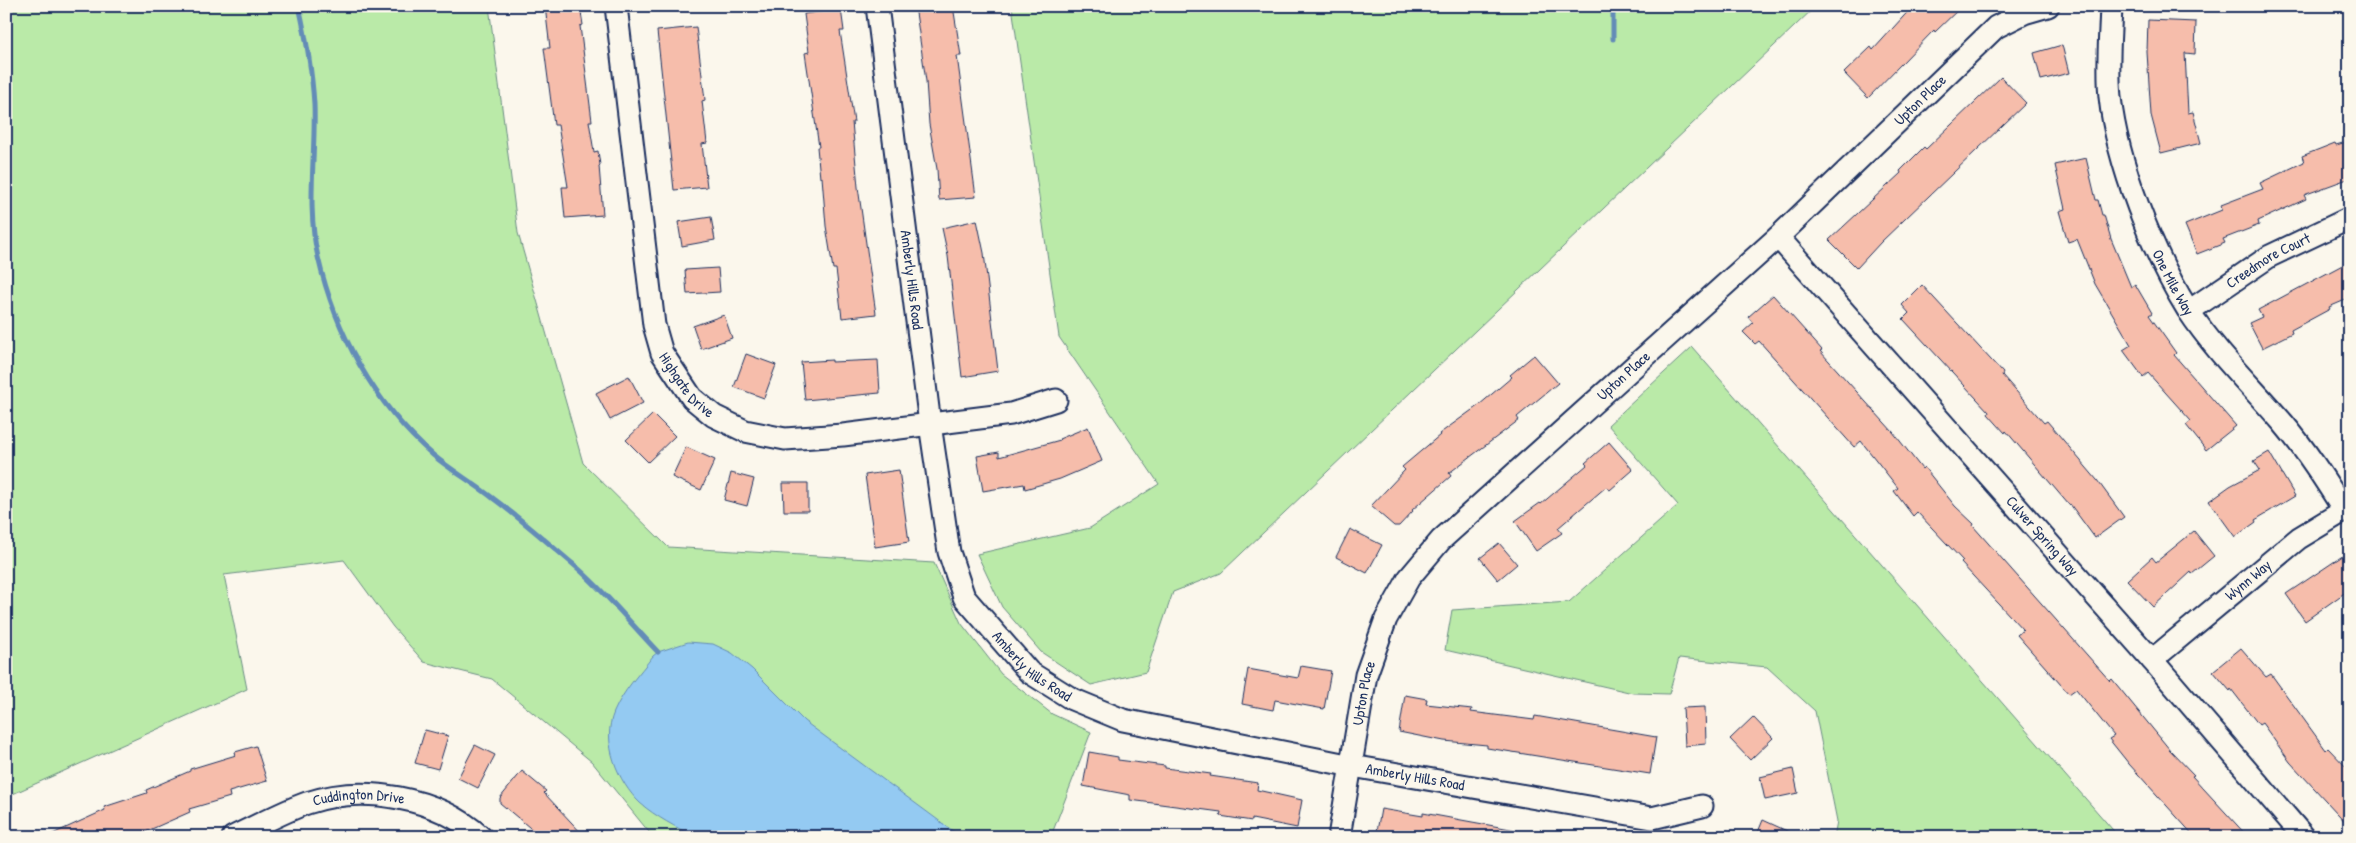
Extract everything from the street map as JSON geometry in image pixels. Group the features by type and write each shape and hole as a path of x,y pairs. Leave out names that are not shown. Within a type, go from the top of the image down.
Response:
{"street":[{"name":"Highgate Drive","path":"616,6 654,325 662,353 692,398 714,416 745,431 785,439 843,435 1011,414 1056,400"},
{"name":"Amberly Hills Road","path":"877,6 930,424 944,503 949,552 964,597 1029,672 1072,699 1123,720 1352,766 1652,818 1702,806"},
{"name":"Upton Place","path":"1339,837 1366,675 1386,619 1409,578 1441,540 1778,236 1996,27 2024,13 2048,6"},
{"name":"One Mile Way","path":"2111,6 2109,50 2110,97 2117,138 2140,207 2168,272 2189,310 2238,374 2283,423 2314,461 2347,508"},
{"name":"Creedmore Court","path":"2189,310 2270,256 2350,218"},
{"name":"Culver Spring Way","path":"1778,236 2152,660 2304,837"},
{"name":"Wynn Way","path":"2152,660 2250,576 2299,538 2347,508"},
{"name":"Cuddington Drive","path":"233,837 307,803 342,795 365,795 402,799 429,806 466,824 481,837"}],"green space":[{"path":"6,6 489,6 518,233 583,463 668,547 934,563 961,623 1001,674 1052,714 1091,732 1053,831 1073,837 653,837 592,762 492,679 424,662 393,627 344,560 224,575 247,689 6,797"},
{"path":"1012,6 1816,6 1221,573 1173,592 1146,672 1091,685 1041,652 1002,607 977,554 1090,528 1159,484 1059,337"},
{"path":"1692,347 2119,837 1834,837 1837,821 1815,711 1767,667 1679,658 1669,694 1633,693 1445,650 1452,610 1569,602 1678,505 1608,425"}],"water":[{"path":"688,642 713,644 732,653 752,669 804,721 961,837 695,837 653,813 632,794 619,773 611,748 610,724 622,697 653,656 658,652"}],"building":[{"path":"545,6 580,6 583,25 580,26 592,121 589,121 594,152 598,151 603,215 565,218 562,187 568,187 558,125 554,125 544,48 550,48"},
{"path":"915,6 953,6 961,56 957,56 976,197 939,200 937,169 929,124 926,81"},
{"path":"1913,6 1962,6 1935,32 1934,30 1868,98 1844,73 1871,47 1873,50"},
{"path":"841,9 844,31 840,31 854,122 852,122 858,187 876,314 842,318 836,269 833,269 826,226 822,177 820,178 817,147 819,147 805,53 809,52 804,14"},
{"path":"2148,20 2196,22 2195,54 2185,53 2188,113 2193,112 2201,143 2161,153 2151,115 2147,52"},
{"path":"696,27 705,100 702,101 707,143 702,144 707,187 674,190 657,31"},
{"path":"2062,45 2069,73 2041,80 2034,53"},
{"path":"2001,77 2026,103 1881,242 1857,268 1829,240 1901,173 1900,171 1924,147 1926,149"},
{"path":"2350,141 2350,178 2304,195 2306,199 2258,221 2259,225 2223,239 2225,243 2197,254 2185,225 2222,210 2221,205 2263,189 2260,183 2304,162 2302,156 2335,143 2336,145"},
{"path":"2086,158 2096,200 2098,200 2111,239 2131,287 2135,284 2152,313 2149,315 2176,353 2174,355 2236,426 2206,450 2186,425 2191,421 2148,373 2143,377 2123,350 2131,345 2095,284 2077,239 2068,242 2059,211 2065,209 2055,165"},
{"path":"711,217 715,240 682,246 678,222"},
{"path":"977,220 984,253 998,371 962,377 948,256 942,228"},
{"path":"2350,261 2350,298 2329,307 2330,309 2291,330 2292,333 2262,348 2249,323 2262,317 2258,310"},
{"path":"718,268 720,292 687,294 685,270"},
{"path":"1922,285 2003,373 2002,375 2044,423 2047,421 2097,480 2124,517 2095,538 2070,504 2006,431 2005,433 1988,414 1989,412 1903,319 1909,313 1902,305"},
{"path":"1773,295 1822,350 1820,351 1893,432 1922,469 1924,467 1955,506 1974,524 1973,526 2110,681 2112,679 2170,750 2194,775 2192,776 2248,837 2195,837 2129,764 2109,739 2114,736 2076,689 2069,694 2017,635 2023,630 1961,563 1963,561 1917,512 1913,516 1894,491 1898,488 1861,441 1854,447 1759,341 1755,344 1743,332 1753,323 1748,317"},
{"path":"724,315 732,338 701,349 693,326"},
{"path":"746,354 776,365 764,398 734,387"},
{"path":"1534,355 1558,383 1517,417 1519,420 1449,473 1451,476 1412,510 1399,526 1394,526 1371,506 1405,470 1402,467 1439,434 1479,405 1512,377 1510,375"},
{"path":"832,360 832,362 878,360 880,393 805,400 801,362"},
{"path":"629,376 643,403 610,420 596,393"},
{"path":"653,414 675,436 648,462 626,440"},
{"path":"1088,427 1102,461 1060,479 1025,489 1024,484 983,491 977,456 999,452 999,457 1060,440"},
{"path":"1609,442 1633,470 1610,490 1606,487 1558,528 1562,533 1536,551 1515,521 1541,504 1587,465 1585,463"},
{"path":"686,447 715,460 701,490 672,477"},
{"path":"2269,452 2295,496 2255,520 2256,522 2235,537 2209,501 2230,486 2260,470 2254,461"},
{"path":"899,470 909,542 875,547 865,475"},
{"path":"731,473 754,479 747,506 724,500"},
{"path":"783,483 808,483 808,511 784,511"},
{"path":"1350,529 1382,545 1367,573 1336,557"},
{"path":"2194,531 2214,556 2192,574 2191,572 2153,607 2127,580 2152,557 2156,562"},
{"path":"1499,543 1517,564 1498,580 1480,558"},
{"path":"2350,551 2350,589 2305,621 2286,594"},
{"path":"2241,648 2266,677 2271,674 2326,750 2328,748 2350,771 2350,827 2290,762 2262,723 2259,725 2231,689 2230,691 2213,671"},
{"path":"1301,666 1331,671 1324,709 1275,700 1273,710 1242,704 1248,669 1298,678"},
{"path":"1405,695 1427,699 1426,704 1472,709 1471,712 1534,720 1535,716 1656,737 1650,774 1487,748 1487,745 1444,741 1399,732"},
{"path":"1705,707 1706,744 1685,746 1683,708"},
{"path":"1753,717 1773,738 1750,760 1730,739"},
{"path":"425,730 448,736 438,769 415,763"},
{"path":"475,745 495,755 478,788 458,778"},
{"path":"256,746 267,781 229,792 230,797 189,809 190,812 145,832 146,834 136,837 46,837 105,810 104,807 147,793 146,790 190,771 190,769 236,755 235,752"},
{"path":"1089,752 1118,757 1118,760 1165,766 1165,768 1258,783 1257,790 1302,800 1297,828 1252,819 1252,821 1220,816 1221,812 1130,800 1130,795 1083,786"},
{"path":"1793,769 1798,793 1765,800 1760,777"},
{"path":"522,771 546,791 544,793 585,837 541,837 500,803 500,798"},
{"path":"1381,809 1423,816 1423,813 1516,830 1515,837 1376,837"},
{"path":"1763,820 1800,837 1756,837"}],"waterway":[{"path":"299,6 312,79 314,104 312,200 314,238 325,285 346,339 360,365 375,390 412,435 440,461 504,507 573,564 606,596 658,652"},
{"path":"1613,6 1613,39"}]}
